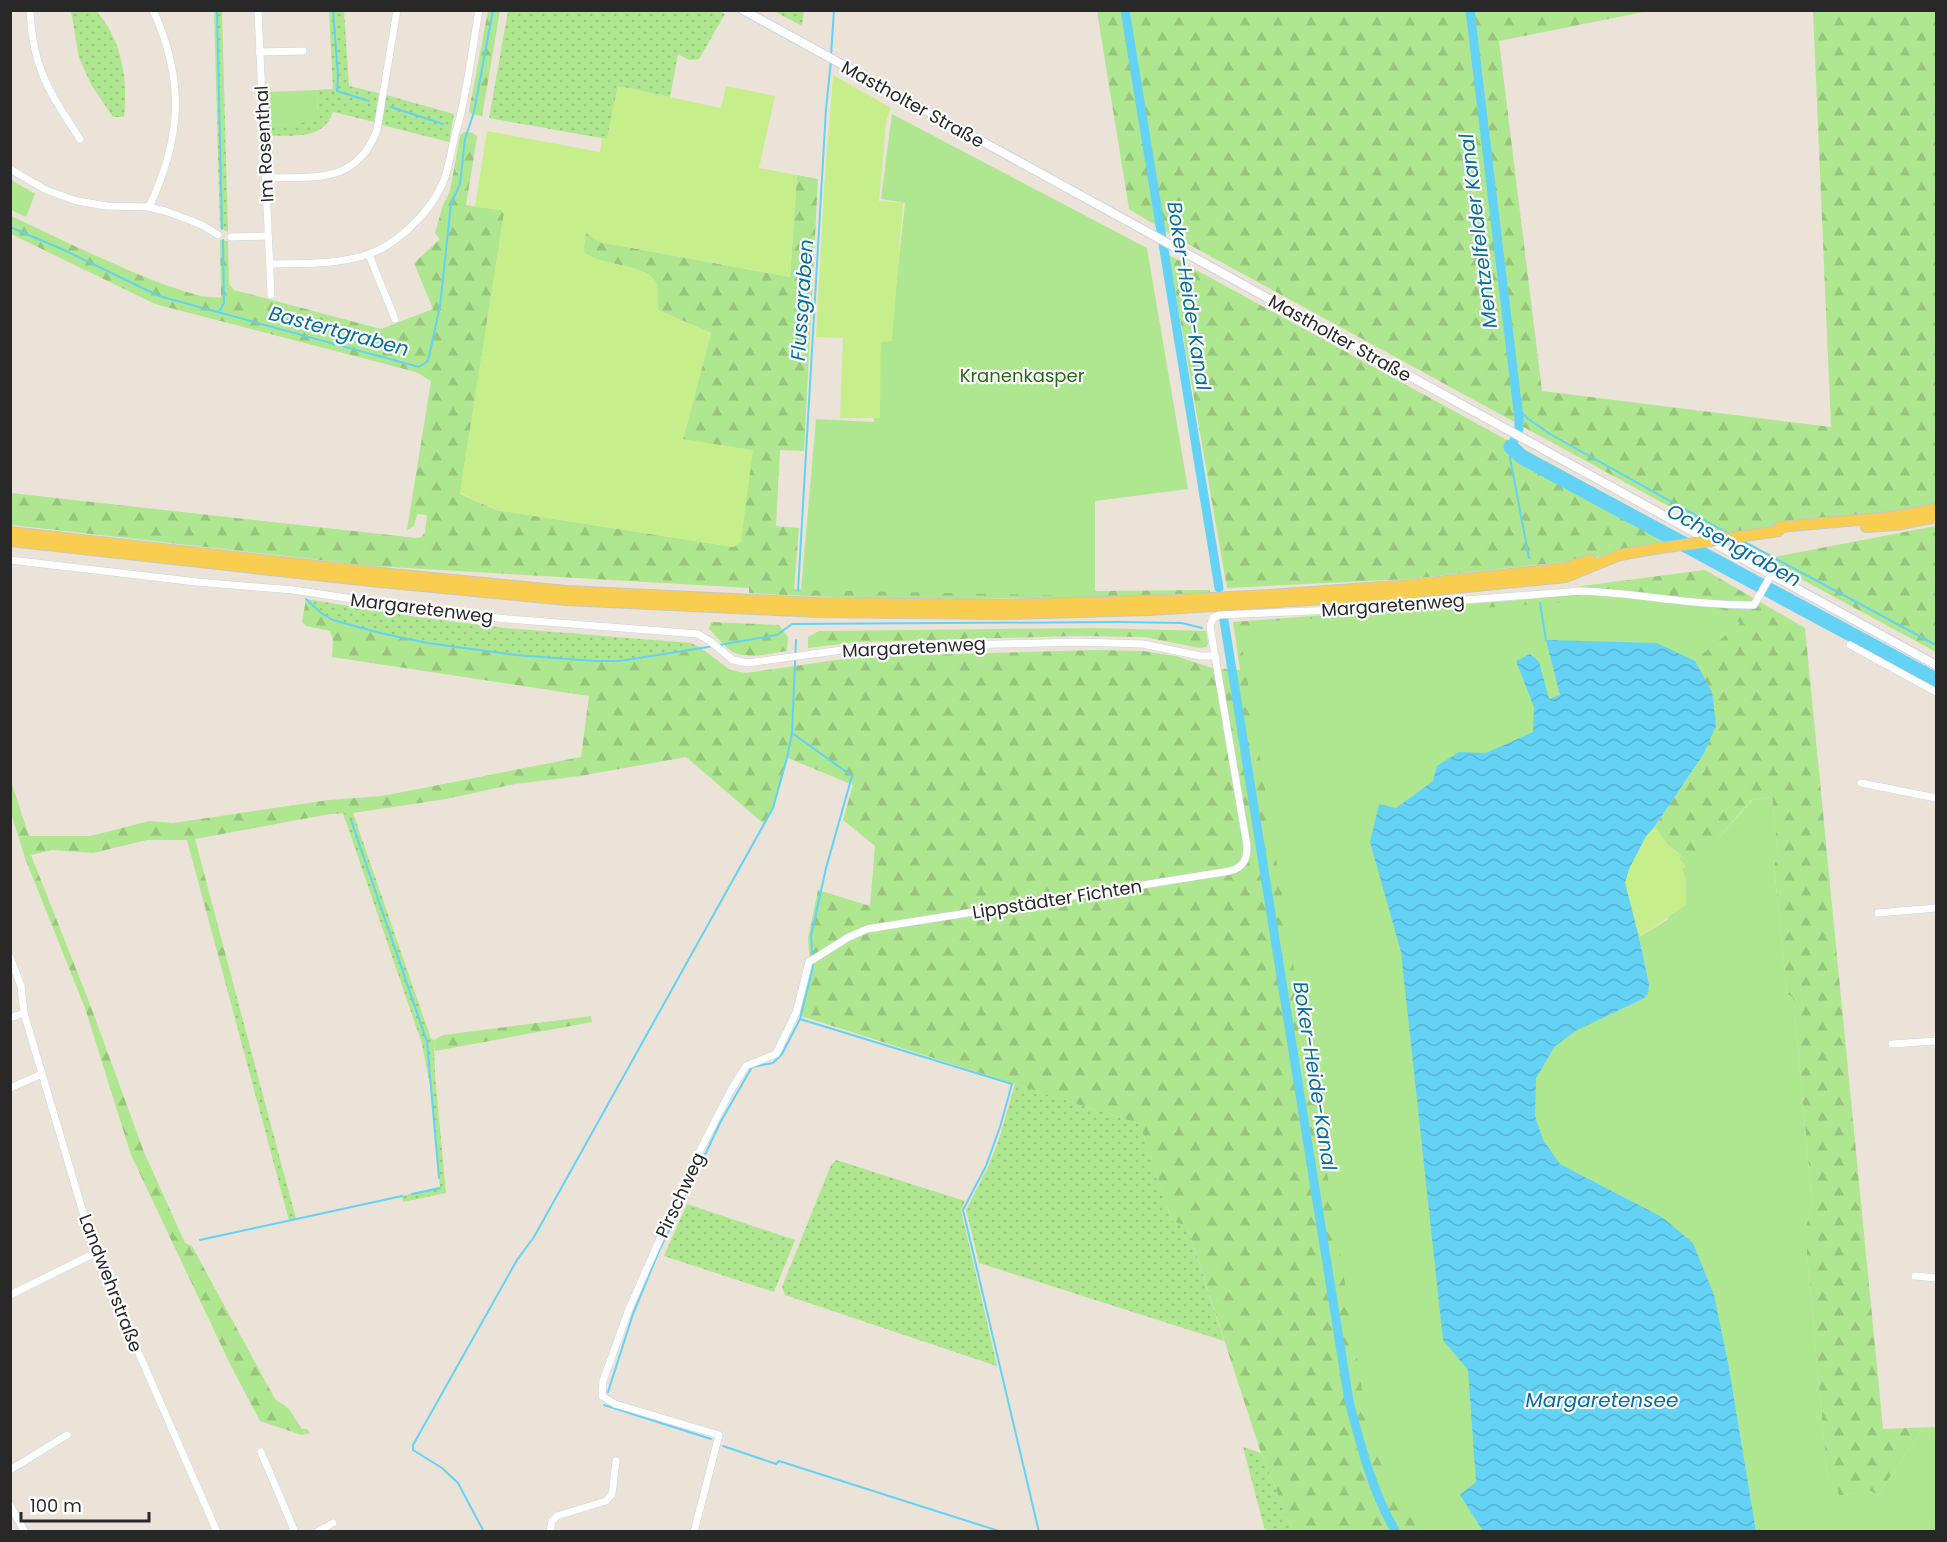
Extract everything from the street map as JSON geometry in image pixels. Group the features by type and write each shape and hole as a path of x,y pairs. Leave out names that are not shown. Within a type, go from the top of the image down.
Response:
{"main road":[{"path":"10,532 567,591 817,603 980,605 1174,600 1410,585 1565,568 1618,551 1780,529 1892,517 1936,509"},
{"path":"1780,529 1896,525 1936,517"},
{"path":"10,541 393,584 567,600 817,612 1003,614 1151,610 1386,596 1566,577 1620,555 1653,547"}],"street":[{"path":"30,10 34,54 43,80 80,140"},
{"path":"149,207 166,165 176,111 173,68 153,10"},
{"name":"Im Rosenthal","path":"258,10 271,295"},
{"path":"266,178 326,177 346,170 361,158 372,144 377,130 397,10"},
{"path":"270,264 328,262 369,255 393,241 420,218 442,185 460,121 479,10"},
{"name":"Mastholter Straße","path":"743,10 1506,428 1770,578 1936,664"},
{"path":"259,52 303,51"},
{"path":"10,169 46,190 77,201 107,206 149,207 202,225 218,235"},
{"path":"231,237 268,236"},
{"path":"369,255 395,319"},
{"name":"Margaretenweg","path":"10,560 197,582 293,590 507,619 698,634 733,660 748,663 857,648 1077,642 1143,644 1200,656 1215,656 1210,626 1213,618 1220,615 1337,610 1581,591 1617,592 1722,606 1754,605 1770,578"},
{"path":"1850,645 1936,692"},
{"name":"Lippstädter Fichten","path":"867,929 1230,871 1241,867 1245,863 1247,846 1215,656"},
{"path":"1861,783 1936,798"},
{"path":"1878,913 1936,908"},
{"name":"Pirschweg","path":"694,1532 719,1435 615,1404 602,1396 603,1381 629,1309 693,1164 731,1090 746,1066 776,1054 795,1013 810,962 847,938 867,929"},
{"name":"Landwehrstraße","path":"10,957 21,986 24,1013 95,1253 217,1532"},
{"path":"10,1018 24,1013"},
{"path":"1892,1044 1936,1041"},
{"path":"10,1088 42,1074"},
{"path":"10,1295 95,1253"},
{"path":"1915,1276 1936,1278"},
{"path":"10,1470 67,1435"},
{"path":"261,1452 295,1532"},
{"path":"550,1532 552,1521 557,1516 606,1501 612,1494 616,1461"},
{"path":"10,1505 25,1532"},
{"path":"317,1532 333,1523"}],"green space":[{"path":"718,10 725,14 699,59 689,60 678,54 670,97 618,86 607,139 489,118 508,11"},
{"path":"71,11 96,11 112,34 124,75 124,117 113,117 92,86 79,58"},
{"path":"214,11 222,11 228,232 220,228"},
{"path":"329,11 344,11 349,86 379,93 374,122 333,112 329,121 315,132 269,136 269,125 298,124 318,108 317,90 333,89"},
{"path":"488,11 500,11 482,116 471,114 469,111"},
{"path":"774,11 804,11 802,26"},
{"path":"1097,11 1648,11 1499,41 1542,391 1831,427 1813,11 1936,11 1936,504 1781,532 1727,538 1177,238 1129,209"},
{"path":"833,75 891,108 886,122 879,201 903,203 892,341 881,342 880,418 840,418 843,338 816,337"},
{"path":"618,86 721,108 726,86 775,96 759,168 797,175 790,277 600,242 586,233 583,251 601,260 646,273 653,278 657,286 658,310 711,333 683,439 753,450 741,542 734,547 496,510 460,493 504,214 501,210 475,207 487,131 600,152 602,138 607,139"},
{"path":"317,90 317,110 309,120 296,124 269,125 267,92"},
{"path":"386,95 454,114 449,142 382,125"},
{"name":"Kranenkasper","path":"892,114 1147,248 1188,489 1095,501 1095,596 801,590 816,419 874,422 881,303 894,306 905,203 881,199"},
{"path":"465,132 473,133 477,137 466,205 501,210 504,214 460,494 496,510 734,547 683,439 711,333 658,310 657,286 653,278 646,273 601,261 583,252 586,233 600,242 790,277 797,175 818,179 804,451 780,450 776,526 799,528 794,589 1002,592 1210,590 1210,593 980,599 864,598 749,593 749,588 372,566 11,525 11,493 421,537 425,532 427,515 417,514 414,526 407,530 431,381 416,372 155,304 11,234 11,216 118,266 180,290 205,296 221,297 220,240 228,241 229,284 234,290 381,329 433,309 414,263 440,239 435,233 443,205 450,191 460,135"},
{"path":"10,179 35,194 26,217 11,210"},
{"path":"1169,255 1695,543 1563,562 1409,579 1227,588"},
{"path":"1936,526 1936,652 1764,559"},
{"path":"1705,570 1805,628 1883,1429 1936,1427 1936,1431 1921,1431 1878,1495 1868,1490 1839,1496 1827,1474 1806,1245 1806,1226 1812,1204 1794,1002 1787,994 1774,865 1778,856 1772,797 1751,800 1716,841 1686,866 1679,859 1681,855 1666,843 1655,826 1703,755 1695,661 1483,1531 1293,1531 1261,1453 1187,1226 1172,1221 1140,1124 798,1015 810,966 808,938 818,890 870,906 875,846 843,820 853,785 788,758 773,808 764,824 686,757 580,776 515,784 446,799 353,813 330,814 195,839 237,998 230,1000 187,840 147,840 93,853 52,850 31,855 91,1007 144,1152 185,1243 192,1246 275,1399 289,1409 302,1429 307,1429 310,1433 302,1435 260,1421 230,1364 131,1155 85,1008 25,858 11,813 10,778 29,836 91,836 149,821 173,823 329,800 382,796 581,757 589,696 332,657 333,640 330,631 306,626 302,622 306,599 321,613 333,620 428,643 516,655 594,661 620,661 701,648 730,670 746,673 856,657 1097,650 1143,651 1176,656 1212,668 1240,670 1233,622 1544,598 1582,586"},
{"path":"306,599 417,617 505,628 691,643 701,648 620,661 516,655 428,643 380,633 333,620 321,613"},
{"name":"Margaretensee","path":"1602,600 1667,601 1721,609 1734,616 1740,624 1651,695 1524,736 1538,1531 1421,1531 1398,1498 1383,1469 1368,1426 1242,647 1264,621"},
{"path":"711,622 779,625 788,637 787,651 751,656 736,653 727,648 709,629"},
{"path":"1097,628 1206,631 1208,644 1200,648 1144,637 1077,636 857,642 808,648 808,637 819,631"},
{"path":"1772,797 1778,856 1774,865 1787,994 1794,1002 1812,1204 1806,1226 1806,1245 1827,1474 1829,1478 1836,1480 1839,1496 1868,1490 1878,1495 1921,1431 1936,1431 1936,1531 1756,1531 1728,1362 1714,1295 1662,1217 1560,1164 1543,1140 1535,1116 1536,1078 1555,1046 1577,1030 1643,999 1649,984 1639,937 1667,920 1686,881 1682,869 1716,841 1752,800"},
{"path":"343,813 353,813 431,1039 434,1040 435,1076 446,1193 403,1202 402,1196 440,1187 432,1096 422,1044"},
{"path":"1655,826 1666,843 1681,855 1679,859 1686,866 1682,869 1686,881 1686,905 1639,937 1626,894 1626,876 1636,853"},
{"path":"237,998 296,1219 289,1220 230,1000"},
{"path":"591,1016 592,1022 435,1051 434,1040 443,1035"},
{"path":"1015,1084 1140,1124 1172,1221 1187,1226 1224,1341 979,1263 966,1210 988,1167 999,1139"},
{"path":"836,1160 965,1201 961,1210 997,1366 785,1295 782,1287 831,1165"},
{"path":"687,1204 795,1240 774,1292 664,1256"},
{"path":"1243,1447 1261,1453 1293,1531 1265,1531"}],"water":[{"name":"Margaretensee","path":"1546,640 1657,643 1695,661 1712,692 1716,726 1703,755 1646,836 1629,869 1625,883 1649,984 1648,994 1643,999 1577,1030 1555,1046 1536,1078 1535,1116 1543,1140 1560,1164 1662,1217 1693,1243 1714,1295 1728,1362 1756,1531 1483,1531 1460,1495 1476,1482 1468,1370 1443,1340 1401,952 1370,842 1379,804 1396,808 1433,781 1437,766 1459,752 1486,753 1533,732 1534,707 1516,661 1530,654 1539,662 1549,699 1560,695"}],"waterway":[{"path":"217,10 222,229"},
{"path":"333,10 337,91 369,101"},
{"name":"Bastertgraben","path":"10,227 64,250 159,296 419,367 428,361 440,306 451,204 460,184 465,139 474,112 493,10"},
{"name":"Flussgraben","path":"831,55 834,10"},
{"name":"Boker-Heide-Kanal","path":"1125,10 1219,588"},
{"name":"Mentzelfelder Kanal","path":"1470,10 1519,419 1519,429 1511,447"},
{"name":"Flussgraben","path":"798,591 826,109 831,61"},
{"path":"391,107 443,124"},
{"path":"217,312 224,303 223,240"},
{"path":"1516,405 1527,418 1550,434 1731,535"},
{"path":"1511,447 1510,458 1529,558"},
{"name":"Ochsengraben","path":"1511,447 1522,457 1936,680"},
{"path":"1741,540 1936,645"},
{"path":"306,599 321,613 333,620 380,633 428,643 516,655 620,661 714,646"},
{"path":"1540,603 1546,640"},
{"name":"Boker-Heide-Kanal","path":"1224,620 1349,1401 1374,1485 1396,1532"},
{"path":"719,645 777,635 792,624 1119,622 1182,623 1202,628"},
{"path":"484,1532 458,1483 442,1468 413,1450 413,1445 517,1260 534,1237 773,808 792,733 796,640"},
{"path":"608,1392 633,1314 659,1251 721,1121 752,1067 773,1063 782,1054 800,1019 813,967 811,936 826,868 852,776 792,733"},
{"path":"351,820 427,1042 439,1178"},
{"path":"800,1019 1012,1084 986,1166 963,1210 1039,1532"},
{"path":"412,1194 440,1188"},
{"path":"200,1240 402,1196"},
{"path":"604,1405 711,1439"},
{"path":"723,1446 776,1464 779,1461 1002,1532"}]}
